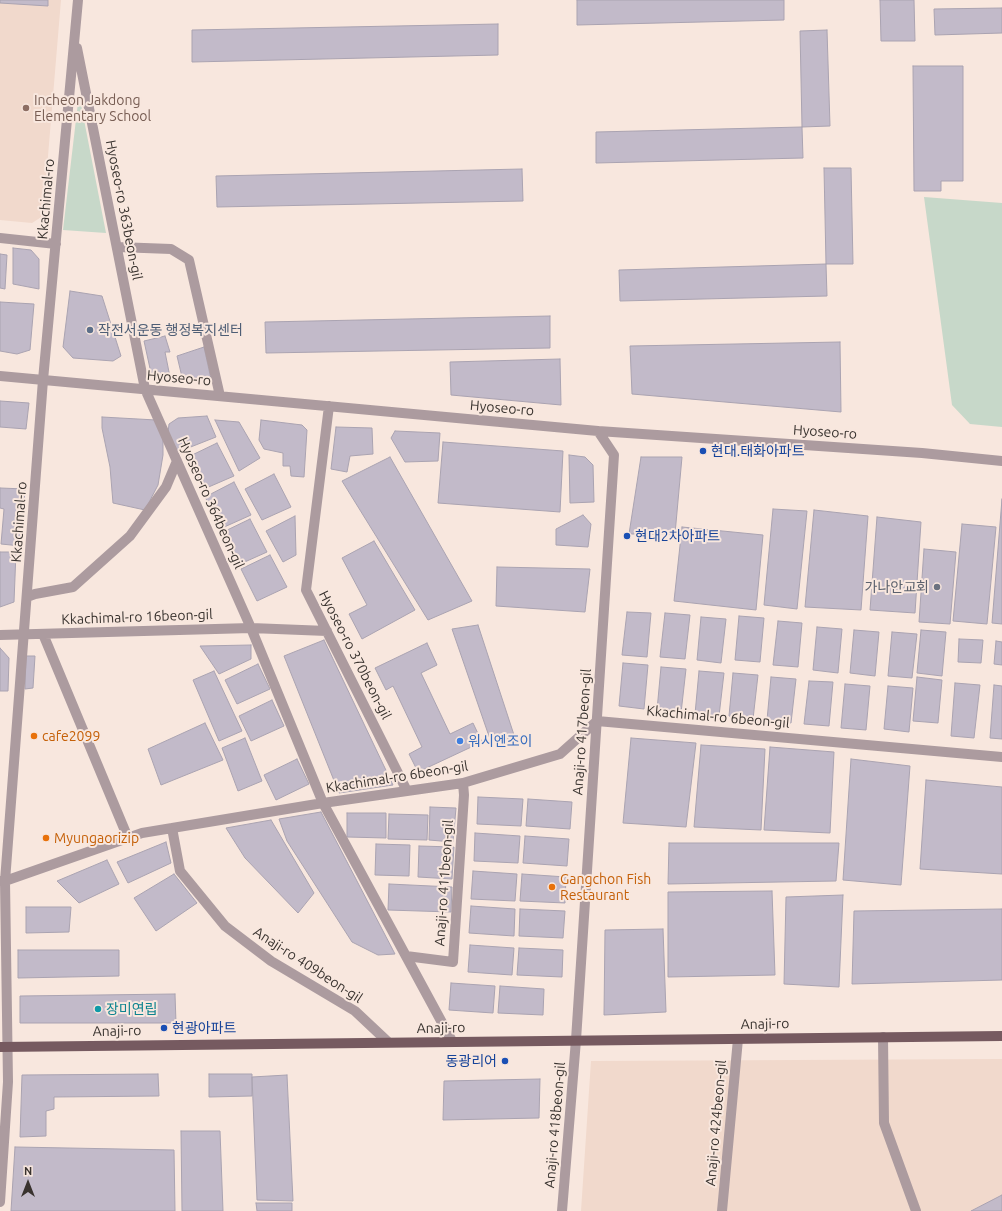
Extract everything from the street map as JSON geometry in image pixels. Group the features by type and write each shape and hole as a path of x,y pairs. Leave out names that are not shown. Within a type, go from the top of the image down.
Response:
{"main road":[{"name":"Anaji-ro","path":"3,1047 1002,1036"}],"street":[{"name":"Kkachimal-ro","path":"0,1202 8,1082 3,1047 2,881 24,634 43,380 78,0"},
{"name":"Hyoseo-ro 363beon-gil","path":"74,35 145,389"},
{"path":"0,238 56,244"},
{"path":"117,247 171,249 189,260 220,396"},
{"name":"Hyoseo-ro","path":"0,376 598,431 922,453 1002,461"},
{"name":"Hyoseo-ro 364beon-gil","path":"145,389 251,628 323,803"},
{"name":"Hyoseo-ro 370beon-gil","path":"329,406 306,590 407,791"},
{"name":"Anaji-ro 417beon-gil","path":"576,1040 614,455 598,431"},
{"path":"27,597 35,594 73,587 130,536 166,487 177,460"},
{"name":"Kkachimal-ro 16beon-gil","path":"0,635 251,628 327,631"},
{"path":"43,634 128,838"},
{"name":"Kkachimal-ro 6beon-gil","path":"2,881 142,833 323,803 463,783 560,754 597,721 1002,757"},
{"name":"Anaji-ro 411beon-gil","path":"406,956 453,962 464,795 463,783"},
{"path":"323,803 452,1041"},
{"name":"Anaji-ro 409beon-gil","path":"172,828 180,871 225,926 271,961 355,1011 388,1042"},
{"path":"883,1037 884,1123 916,1211"},
{"name":"Anaji-ro 424beon-gil","path":"722,1211 738,1038"},
{"name":"Anaji-ro 418beon-gil","path":"562,1211 576,1040"}],"shaded area":[{"name":"Incheon Jakdong Elementary School","path":"0,0 61,0 43,216 32,223 0,220"},
{"path":"1002,1059 1002,1211 581,1211 591,1061"}],"green space":[{"path":"79,94 106,233 63,230"},
{"path":"924,197 1002,203 1002,427 970,424 952,405"}],"building":[{"path":"0,0 48,0 48,6 0,3"},
{"path":"577,0 784,0 784,20 577,25"},
{"path":"880,0 914,0 915,41 881,41"},
{"path":"1002,8 1002,33 935,35 934,9"},
{"path":"498,24 498,55 192,62 192,30"},
{"path":"827,30 830,126 802,127 800,31"},
{"path":"913,66 963,66 963,181 941,181 941,191 914,191"},
{"path":"802,127 803,158 596,163 596,132"},
{"path":"824,168 851,168 853,264 826,264"},
{"path":"522,169 523,201 217,207 216,176"},
{"path":"13,248 31,250 39,259 39,289 13,284"},
{"path":"0,254 7,255 5,289 0,288"},
{"path":"826,264 827,296 620,301 619,270"},
{"path":"70,291 102,296 121,356 113,361 73,358 63,347"},
{"path":"0,302 34,304 30,350 17,354 0,351"},
{"path":"550,316 550,348 266,353 265,322"},
{"path":"165,336 170,352 165,352 170,377 151,373 144,341"},
{"path":"840,342 841,412 632,394 630,346"},
{"path":"204,347 211,379 182,377 177,356"},
{"path":"560,359 561,405 451,395 450,362"},
{"path":"0,401 29,403 26,429 0,427"},
{"path":"207,416 216,437 178,452 168,433 169,424 178,418"},
{"path":"102,417 156,420 163,434 163,455 158,485 145,510 113,503 110,467 102,428"},
{"path":"215,420 239,422 260,458 239,471"},
{"path":"261,420 302,425 307,430 304,477 291,476 290,466 283,466 283,453 264,449 259,440"},
{"path":"336,427 372,428 373,454 350,456 347,472 331,469"},
{"path":"395,431 440,433 438,461 405,462 391,438"},
{"path":"443,442 563,451 560,512 438,503"},
{"path":"217,443 234,476 204,489 188,457"},
{"path":"569,455 585,457 593,465 594,502 570,503"},
{"path":"390,457 472,601 428,620 342,481"},
{"path":"641,457 682,457 675,534 629,534"},
{"path":"274,474 291,507 262,520 245,489"},
{"path":"234,482 251,515 222,528 205,497"},
{"path":"0,488 25,489 21,546 1,544 4,509 0,508"},
{"path":"1002,499 1002,624 992,623"},
{"path":"773,509 807,511 797,609 764,605"},
{"path":"814,510 868,516 861,610 805,607"},
{"path":"583,515 591,524 588,547 556,545 556,529"},
{"path":"295,516 296,555 283,562 266,531"},
{"path":"877,517 921,522 915,613 870,610"},
{"path":"250,519 267,552 238,565 221,533"},
{"path":"962,524 996,527 987,624 953,621"},
{"path":"682,527 763,535 756,610 674,601"},
{"path":"374,541 415,610 362,639 349,614 367,605 342,558"},
{"name":"가나안교회","path":"924,549 956,552 950,624 919,622"},
{"path":"0,552 16,552 14,602 0,607"},
{"path":"270,555 287,587 257,601 241,569"},
{"path":"497,567 590,569 585,612 496,606"},
{"path":"627,612 651,613 647,657 622,655"},
{"path":"665,613 690,615 685,659 660,657"},
{"path":"739,616 764,618 760,662 735,660"},
{"path":"701,617 726,619 721,663 697,660"},
{"path":"778,621 802,623 798,667 773,665"},
{"path":"478,625 515,738 491,742 452,629"},
{"path":"817,627 842,629 838,673 813,670"},
{"path":"854,630 879,632 875,676 850,673"},
{"path":"921,630 946,632 942,676 917,673"},
{"path":"892,632 917,634 912,678 888,676"},
{"path":"959,639 983,640 981,663 958,662"},
{"path":"324,640 393,785 339,793 284,656"},
{"path":"996,641 1002,642 1002,665 994,664"},
{"path":"427,643 437,665 421,673 450,734 473,723 482,742 418,772 409,754 422,747 393,686 386,690 375,668"},
{"path":"251,645 251,659 219,674 200,646"},
{"path":"0,648 9,658 8,691 0,691"},
{"path":"26,656 35,656 33,688 25,689"},
{"path":"623,663 648,665 644,709 619,706"},
{"path":"258,664 270,689 237,704 225,680"},
{"path":"661,667 686,669 681,713 657,710"},
{"path":"214,671 242,731 219,741 193,680"},
{"path":"699,671 724,673 719,716 695,714"},
{"path":"733,673 758,675 753,719 729,716"},
{"path":"771,677 796,679 791,723 767,720"},
{"path":"917,677 942,680 938,723 913,721"},
{"path":"809,681 833,682 829,726 804,724"},
{"path":"955,683 980,685 974,738 951,736"},
{"path":"845,684 870,686 866,730 841,728"},
{"path":"994,685 1002,686 1002,739 990,738"},
{"path":"888,686 913,688 909,732 884,729"},
{"path":"272,700 284,726 251,741 239,716"},
{"path":"205,723 223,760 161,785 148,749"},
{"path":"245,738 262,781 238,791 222,748"},
{"path":"631,738 696,743 686,827 623,823"},
{"path":"701,745 765,749 761,830 694,827"},
{"path":"770,747 834,752 830,833 764,830"},
{"path":"297,759 309,784 276,800 264,775"},
{"path":"851,759 910,766 901,885 843,880"},
{"path":"926,780 1002,787 1002,874 920,869"},
{"path":"478,797 523,799 521,826 477,824"},
{"path":"528,799 572,802 570,829 526,826"},
{"path":"430,807 456,808 453,842 429,840"},
{"path":"321,812 395,954 378,955 352,942 287,841 279,819"},
{"path":"347,813 386,813 386,838 347,837"},
{"path":"389,814 428,815 427,840 388,839"},
{"path":"271,820 314,893 298,913 245,858 226,828"},
{"path":"475,833 520,836 518,863 474,861"},
{"path":"525,836 569,839 567,866 523,863"},
{"path":"166,842 171,863 128,883 117,862"},
{"path":"669,843 839,843 836,881 668,884"},
{"path":"376,844 410,845 409,876 375,875"},
{"path":"419,846 454,847 452,879 418,877"},
{"path":"107,860 119,884 79,903 57,881"},
{"path":"473,871 517,874 515,901 471,899"},
{"path":"174,874 197,903 156,931 134,898"},
{"path":"522,874 566,877 565,903 520,901"},
{"path":"389,884 452,887 451,912 388,910"},
{"path":"772,891 775,975 668,977 668,892"},
{"path":"843,895 839,987 784,984 786,897"},
{"path":"471,906 515,909 514,936 469,933"},
{"path":"26,907 71,907 69,932 26,933"},
{"path":"520,909 565,911 563,938 519,936"},
{"path":"1002,909 1002,980 852,984 854,911"},
{"path":"663,929 666,1012 604,1015 605,930"},
{"path":"470,945 514,948 512,975 468,972"},
{"path":"519,948 563,950 562,977 517,975"},
{"name":"장미연립","path":"18,950 119,950 119,976 18,978"},
{"path":"451,983 495,986 493,1013 449,1010"},
{"path":"500,986 544,989 543,1015 498,1013"},
{"name":"장미연립","path":"175,994 176,1023 20,1023 20,996"},
{"path":"158,1074 159,1096 54,1097 54,1109 46,1111 46,1136 20,1137 22,1075"},
{"path":"209,1074 252,1074 252,1096 209,1097"},
{"path":"287,1075 293,1201 257,1200 252,1077"},
{"path":"540,1079 539,1118 443,1120 444,1081"},
{"path":"181,1131 220,1131 223,1211 182,1211"},
{"path":"15,1147 174,1150 175,1211 11,1211"},
{"path":"1002,1195 1002,1211 971,1211"},
{"path":"256,1203 292,1203 292,1211 257,1211"}],"place":[{"name":"Incheon Jakdong Elementary School","path":"26,108"},
{"name":"작전서운동 행정복지센터","path":"90,330"},
{"name":"현대.태화아파트","path":"703,451"},
{"name":"현대2차아파트","path":"627,536"},
{"name":"가나안교회","path":"937,587"},
{"name":"cafe2099","path":"34,736"},
{"name":"워시엔조이","path":"460,741"},
{"name":"Myungaorizip","path":"46,838"},
{"name":"Gangchon Fish Restaurant","path":"552,887"},
{"name":"장미연립","path":"98,1009"},
{"name":"현광아파트","path":"164,1028"},
{"name":"동광리어","path":"505,1061"}]}
